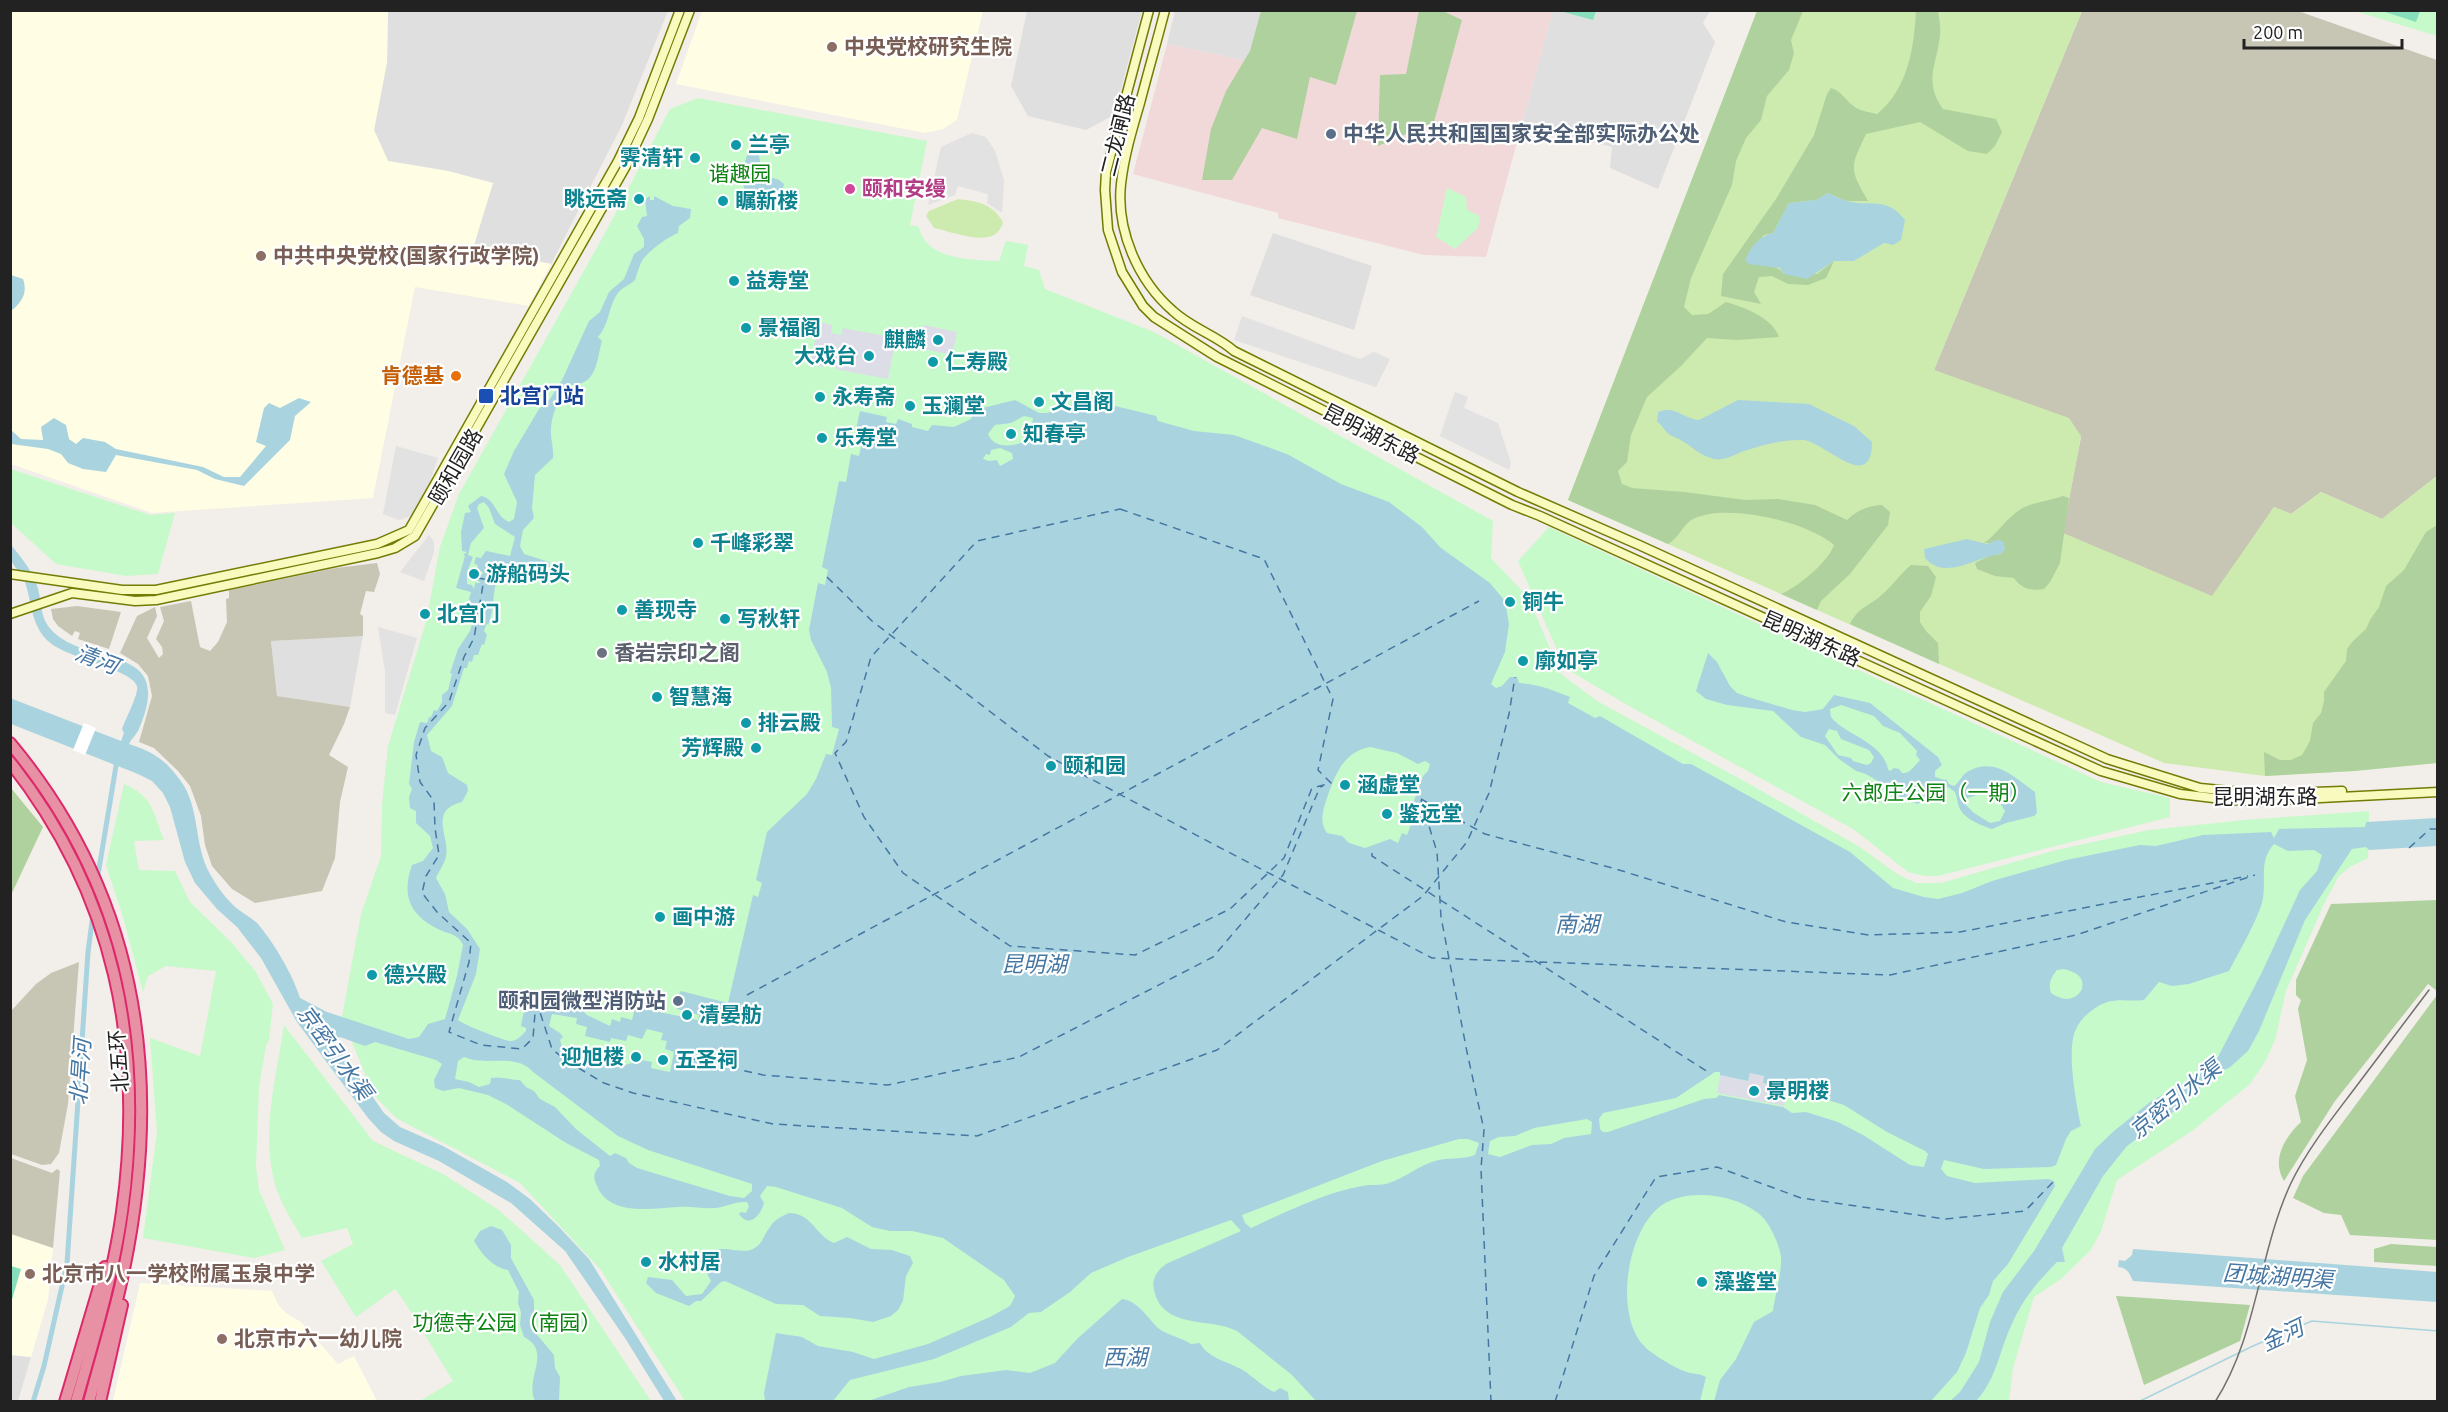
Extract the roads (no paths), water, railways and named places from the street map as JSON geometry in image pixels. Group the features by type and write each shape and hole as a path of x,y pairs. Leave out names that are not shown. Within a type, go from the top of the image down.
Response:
{"highway":[{"name":"北五环","path":"10,743 38,778 80,847 107,906 124,1021 129,1073 130,1125 122,1212 108,1287 76,1401"},
{"name":"北五环","path":"10,762 48,816 81,874 114,948 136,1017 141,1072 141,1126 132,1224 119,1291 88,1401"},
{"path":"65,1401 122,1212"},
{"path":"100,1401 125,1289 132,1224"}],"main road":[{"name":"颐和园路","path":"10,574 138,591 156,590 377,544 402,534 413,526 618,161 639,118 680,10"},
{"name":"颐和园路","path":"15,613 53,598 77,593 135,601 156,600 378,554 395,548 415,536 627,166 646,126 690,10"},
{"name":"二龙闸路","path":"1149,10 1106,171 1106,214 1114,252 1127,283 1154,317 1217,357"},
{"name":"二龙闸路","path":"1166,10 1128,146 1121,185 1121,216 1128,244 1141,272 1173,312 1198,329 1225,343"},
{"path":"1131,82 1144,86"},
{"name":"昆明湖东路","path":"1225,343 1234,351 1518,492 1639,544 2081,748 2125,766 2200,788 2261,794 2438,786"},
{"name":"昆明湖东路","path":"1217,357 1512,505 2101,771 2180,794 2230,800 2260,801 2438,792"}],"water":[{"path":"753,146 758,149 762,174 784,184 781,198 776,197 773,203 768,204 754,197 744,187 742,176 744,164"},
{"path":"1828,193 1855,203 1878,204 1892,208 1905,220 1901,240 1893,245 1884,243 1854,261 1834,261 1807,279 1784,274 1780,268 1749,264 1745,260 1756,243 1773,233 1789,203 1816,200"},
{"name":"颐和园","path":"650,196 650,200 654,200 654,196 673,206 691,209 690,218 679,226 678,233 645,257 635,280 618,293 598,337 602,341 594,371 586,381 570,385 555,410 551,432 553,458 535,475 532,508 534,518 523,530 520,546 524,554 549,562 550,567 532,565 500,570 491,617 484,631 487,635 484,645 482,644 478,655 474,655 472,662 469,661 467,668 464,668 452,706 427,735 431,751 442,757 448,773 467,785 468,791 462,802 446,811 443,818 446,856 436,878 445,894 449,912 467,929 480,949 476,974 458,1020 500,1038 512,1041 521,1036 526,1031 526,1028 521,1026 526,1000 547,996 573,1002 587,1015 610,1026 612,1019 620,1022 621,1017 632,1020 635,1007 698,1020 699,1015 677,1009 677,1005 682,1006 685,997 679,994 681,991 728,1003 753,895 758,897 762,883 756,880 767,832 807,794 826,754 832,755 839,729 832,727 831,688 827,672 811,640 809,630 818,583 825,585 828,570 822,567 839,481 846,482 851,454 859,456 863,437 855,434 860,411 887,417 886,422 896,424 898,419 912,424 912,427 928,431 932,425 954,427 971,419 974,410 1015,400 1039,413 1047,413 1084,402 1099,402 1156,416 1158,421 1194,431 1234,435 1287,454 1341,484 1389,502 1422,527 1441,548 1490,583 1505,601 1509,624 1505,652 1491,684 1496,688 1502,686 1510,677 1517,677 1519,683 1539,686 1570,697 1568,703 1595,718 1600,716 1683,764 1691,764 1850,852 1893,888 1924,897 1938,899 1962,893 1992,881 2066,860 2140,845 2156,846 2203,835 2271,832 2274,838 2279,829 2365,827 2366,822 2437,818 2437,846 2352,849 2305,920 2259,1031 2248,1051 2229,1068 2216,1073 2177,1109 2127,1146 2103,1176 2062,1248 2065,1262 2057,1262 2025,1299 2011,1326 1993,1375 1976,1401 1950,1401 1960,1392 1979,1362 1990,1322 2003,1292 2034,1251 2095,1149 2150,1102 2205,1071 2218,1057 2262,972 2300,890 2317,871 2322,855 2314,850 2288,851 2274,844 2269,850 2265,863 2261,905 2249,934 2229,971 2189,984 2172,986 2159,982 2144,1000 2107,1002 2081,1020 2073,1038 2072,1062 2081,1126 2071,1131 2056,1165 1984,1169 1944,1160 1941,1169 1947,1176 1975,1183 2048,1179 2054,1181 2055,1186 2008,1264 1993,1281 1989,1295 1980,1308 1966,1353 1957,1372 1931,1401 1714,1401 1720,1380 1736,1359 1754,1322 1773,1311 1781,1257 1773,1233 1758,1213 1737,1201 1711,1195 1697,1195 1685,1196 1662,1205 1650,1217 1640,1233 1633,1252 1628,1273 1627,1295 1629,1315 1635,1333 1645,1347 1675,1367 1706,1377 1700,1401 1316,1401 1292,1375 1237,1331 1177,1317 1159,1303 1153,1286 1158,1271 1168,1263 1241,1231 1231,1220 1128,1257 1091,1273 1070,1292 1041,1312 1029,1313 1011,1327 934,1359 850,1380 833,1401 765,1401 764,1393 776,1333 802,1337 818,1346 853,1352 874,1359 928,1344 990,1317 1010,1306 1015,1296 1004,1280 943,1238 912,1231 890,1231 872,1227 842,1208 776,1187 767,1186 760,1196 764,1203 762,1208 751,1220 739,1214 746,1213 749,1206 747,1202 710,1208 621,1207 603,1196 597,1186 594,1175 600,1166 599,1160 566,1143 488,1095 459,1088 443,1091 435,1088 434,1080 442,1064 436,1060 375,1042 365,1046 337,1038 336,1045 384,1113 400,1127 443,1146 507,1182 530,1199 589,1259 677,1401 664,1401 625,1338 565,1251 511,1203 439,1161 394,1141 381,1132 368,1118 297,1022 261,958 237,927 217,909 195,883 185,862 170,807 163,793 152,781 11,724 10,698 121,741 124,733 122,729 137,690 132,680 123,674 68,653 42,635 35,621 25,582 10,558 11,545 34,578 43,616 48,626 63,640 121,660 136,668 146,681 148,700 139,729 129,744 158,757 180,780 191,802 201,851 210,874 229,901 257,923 269,939 288,969 300,998 327,1012 409,1039 419,1037 428,1024 445,1019 463,945 457,937 421,918 411,904 408,886 412,865 423,861 433,848 430,836 416,823 416,811 410,808 409,797 412,789 409,784 414,742 420,722 427,723 434,710 437,711 442,702 442,695 448,690 452,674 450,673 458,649 470,631 473,620 469,613 471,592 456,588 465,556 463,555 467,552 462,551 461,532 465,513 471,512 468,506 481,496 490,500 504,519 509,522 514,519 517,502 504,474 514,451 539,409 550,399 562,380 589,321 600,312 609,292 624,279 634,254 644,247 644,239 637,226 642,217 647,216 645,199","holes":["1024,416 1033,418 1030,439 1019,444 1007,446 996,443 988,434 995,425 1011,423","1000,448 1012,453 1013,459 1000,466 997,460 983,459 986,454 990,455 991,450","484,502 495,524 515,537 510,556 486,551 481,558 476,557 474,563 478,566 477,570 483,572 482,575 477,573 477,580 481,583 475,583 474,589 472,585 467,584 467,572 473,557 468,555 471,543 484,528 477,508","1370,747 1397,753 1418,764 1425,761 1430,764 1423,776 1408,817 1413,819 1407,835 1402,833 1398,843 1390,839 1365,848 1349,843 1342,836 1327,833 1322,820 1324,807 1337,773 1347,759","2064,969 2072,972 2081,978 2082,989 2072,998 2064,999 2055,996 2051,993 2050,987 2057,970","552,1014 577,1018 576,1024 587,1027 585,1036 610,1042 611,1038 626,1041 628,1035 642,1039 647,1029 663,1033 661,1040 667,1041 665,1049 674,1052 670,1072 651,1068 652,1062 641,1060 619,1067 568,1052 568,1048 562,1046 560,1040 563,1037 549,1026","464,1057 482,1061 509,1061 526,1066 618,1136 648,1150 752,1184 752,1191 744,1198 730,1196 637,1168 626,1158 615,1153 610,1156 576,1129 555,1107 540,1099 520,1080 491,1078 490,1084 479,1087 455,1079 458,1061","1715,1072 1748,1081 1750,1073 1764,1076 1763,1083 1844,1105 1928,1154 1924,1167 1910,1165 1838,1122 1806,1112 1792,1113 1783,1107 1719,1095 1716,1098 1704,1099 1608,1132 1600,1129 1599,1119 1603,1113 1676,1098","1587,1119 1592,1122 1591,1134 1564,1138 1551,1144 1532,1145 1500,1157 1488,1154 1490,1141 1499,1137 1515,1136 1534,1128","1459,1139 1479,1143 1475,1155 1435,1161 1389,1183 1362,1186 1334,1193 1251,1228 1245,1223 1242,1215 1382,1161"]},
{"path":"11,275 23,279 25,289 21,301 11,311"},
{"path":"299,398 311,402 295,416 290,440 244,486 215,479 197,470 116,455 106,472 83,469 68,463 61,454 48,449 11,444 11,430 21,439 43,440 41,427 54,418 66,425 69,439 76,444 83,438 105,442 116,449 203,467 224,477 240,477 266,446 256,442 264,408 269,403 280,408"},
{"path":"1738,400 1809,404 1854,426 1872,442 1870,457 1864,464 1856,465 1812,443 1796,440 1781,441 1725,458 1714,459 1670,435 1657,422 1658,412 1664,410 1699,420"},
{"path":"1967,539 1987,544 1997,540 2003,541 2005,549 2001,554 1952,568 1933,565 1925,558 1924,549"},
{"path":"1708,653 1717,662 1730,686 1737,693 1748,697 1805,712 1823,709 1834,695 1870,703 1938,757 1942,765 1935,771 1935,777 1946,779 1954,786 1967,772 1986,766 1995,767 2035,792 2037,813 2034,816 1992,829 1968,818 1959,807 1955,792 1948,787 1933,791 1918,804 1896,796 1886,786 1856,771 1825,745 1801,737 1773,711 1727,705 1706,699 1696,691","holes":["1841,705 1874,716 1883,726 1900,733 1917,751 1916,755 1920,760 1907,772 1902,773 1899,769 1894,768 1890,771 1879,752 1831,717 1830,709","1829,729 1837,731 1841,739 1869,750 1874,757 1871,763 1867,765 1838,755 1825,736","1979,794 1992,796 2005,811 2000,821 1990,823 1974,813 1965,804 1965,799"]},
{"path":"789,1213 797,1214 809,1221 834,1243 847,1237 871,1249 892,1250 910,1256 913,1263 906,1276 903,1301 898,1310 891,1316 873,1322 820,1316 803,1305 776,1304 725,1281 701,1301 696,1301 689,1306 656,1293 646,1283 648,1277 672,1280 686,1296 702,1294 711,1281 705,1270 707,1259 712,1253 724,1249 746,1251 757,1247 774,1222"},
{"path":"491,1226 502,1230 511,1245 511,1258 534,1300 534,1331 554,1355 555,1368 560,1377 559,1401 535,1401 533,1383 536,1350 532,1343 524,1337 520,1325 519,1292 508,1270 492,1263 474,1241 480,1231"},
{"name":"团城湖明渠","path":"2133,1249 2437,1272 2437,1302 2133,1281 2126,1270 2118,1267 2119,1260 2125,1261 2132,1255"},
{"name":"西湖","path":"1122,1299 1137,1306 1158,1328 1191,1344 1200,1343 1207,1352 1243,1371 1274,1392 1280,1388 1288,1392 1289,1401 868,1401 909,1387 961,1376 1006,1370 1030,1373 1055,1363 1077,1339"}],"waterway":[{"name":"北旱河","path":"97,881 117,760"},
{"name":"北旱河","path":"33,1402 44,1366 67,1264 88,952 93,914"},
{"name":"金河","path":"2138,1402 2253,1346 2312,1321 2438,1331"}],"tram line":[{"path":"2215,1402 2240,1350 2271,1238 2297,1171 2327,1125 2429,990"}],"place":[{"name":"中央党校研究生院","path":"832,47"},
{"name":"中华人民共和国国家安全部实际办公处","path":"1331,134"},
{"name":"兰亭","path":"736,145"},
{"name":"霁清轩","path":"695,158"},
{"name":"颐和安缦","path":"850,189"},
{"name":"眺远斋","path":"639,199"},
{"name":"瞩新楼","path":"723,201"},
{"name":"中共中央党校(国家行政学院)","path":"261,256"},
{"name":"益寿堂","path":"734,281"},
{"name":"景福阁","path":"746,328"},
{"name":"麒麟","path":"938,340"},
{"name":"大戏台","path":"869,356"},
{"name":"仁寿殿","path":"933,362"},
{"name":"肯德基","path":"456,376"},
{"name":"北宫门站","path":"486,396"},
{"name":"永寿斋","path":"820,397"},
{"name":"文昌阁","path":"1039,402"},
{"name":"玉澜堂","path":"910,406"},
{"name":"知春亭","path":"1011,434"},
{"name":"乐寿堂","path":"822,438"},
{"name":"千峰彩翠","path":"698,543"},
{"name":"游船码头","path":"474,574"},
{"name":"铜牛","path":"1510,602"},
{"name":"善现寺","path":"622,610"},
{"name":"北宫门","path":"425,614"},
{"name":"写秋轩","path":"725,619"},
{"name":"香岩宗印之阁","path":"602,653"},
{"name":"廓如亭","path":"1523,661"},
{"name":"智慧海","path":"657,697"},
{"name":"排云殿","path":"746,723"},
{"name":"芳辉殿","path":"756,748"},
{"name":"颐和园","path":"1051,766"},
{"name":"涵虚堂","path":"1345,785"},
{"name":"鉴远堂","path":"1387,814"},
{"name":"画中游","path":"660,917"},
{"name":"德兴殿","path":"372,975"},
{"name":"颐和园微型消防站","path":"678,1001"},
{"name":"清晏舫","path":"687,1015"},
{"name":"迎旭楼","path":"636,1057"},
{"name":"五圣祠","path":"663,1060"},
{"name":"景明楼","path":"1754,1091"},
{"name":"水村居","path":"646,1262"},
{"name":"北京市八一学校附属玉泉中学","path":"30,1274"},
{"name":"藻鉴堂","path":"1702,1282"},
{"name":"北京市六一幼儿院","path":"222,1339"}],"park label":[{"name":"谐趣园","path":"740,174"},
{"name":"六郎庄公园（一期）","path":"1936,793"},
{"name":"功德寺公园（南园）","path":"507,1323"}],"water label":[{"name":"清河","path":"97,659"},
{"name":"南湖","path":"1577,924"},
{"name":"昆明湖","path":"1034,964"},
{"name":"京密引水渠","path":"335,1052"},
{"name":"京密引水渠","path":"2175,1099"}]}
